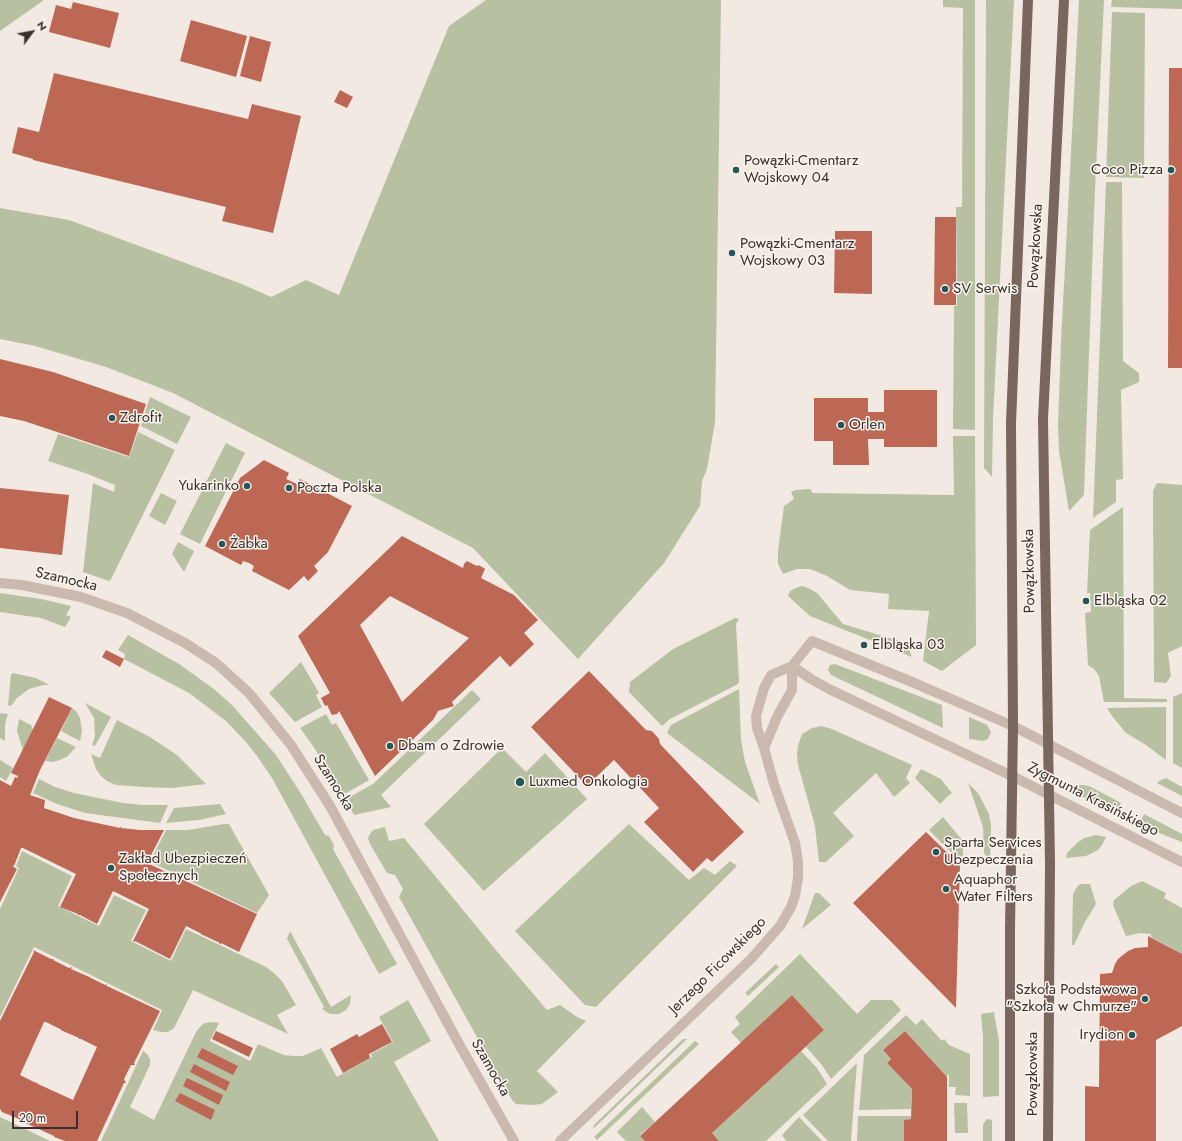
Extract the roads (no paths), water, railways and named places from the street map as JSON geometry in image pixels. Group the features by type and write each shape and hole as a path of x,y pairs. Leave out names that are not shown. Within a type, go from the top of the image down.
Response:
{"main road":[{"name":"Powązkowska","path":"1010,1141 1013,726 1011,423 1028,0"},
{"name":"Powązkowska","path":"1048,1141 1049,796 1042,419 1064,0"}],"street":[{"name":"Szamocka","path":"0,583 22,585 81,597 128,613 185,643 216,663 249,693 291,745 330,806 459,1044 514,1141"},
{"name":"Jerzego Ficowskiego","path":"560,1141 751,959 780,926 791,907 795,896 798,878 798,861 795,843 774,784 757,728 756,716 764,688 771,676 792,666 812,641 1013,726"},
{"path":"764,748 777,716 792,690 792,666"},
{"path":"792,666 829,689 1012,776"},
{"name":"Zygmunta Krasińskiego","path":"1013,726 1182,813"},
{"name":"Zygmunta Krasińskiego","path":"1012,776 1182,862"}],"place":[{"name":"Powązki-Cmentarz Wojskowy 04","path":"736,170"},
{"name":"Coco Pizza","path":"1171,170"},
{"name":"Powązki-Cmentarz Wojskowy 03","path":"732,253"},
{"name":"SV Serwis","path":"945,289"},
{"name":"Zdrofit","path":"112,418"},
{"name":"Orlen","path":"841,425"},
{"name":"Yukarinko","path":"247,486"},
{"name":"Poczta Polska","path":"289,488"},
{"name":"Żabka","path":"222,544"},
{"name":"Elbląska 02","path":"1086,601"},
{"name":"Elbląska 03","path":"864,645"},
{"name":"Dbam o Zdrowie","path":"390,746"},
{"name":"Luxmed Onkologia","path":"520,782"},
{"name":"Sparta Services Ubezpeczenia","path":"936,852"},
{"name":"Zakład Ubezpieczeń Społecznych","path":"111,868"},
{"name":"Aquaphor Water Filters","path":"946,889"},
{"name":"Szkoła Podstawowa \"Szkoła w Chmurze\"","path":"1145,999"},
{"name":"Irydion","path":"1132,1035"}]}
